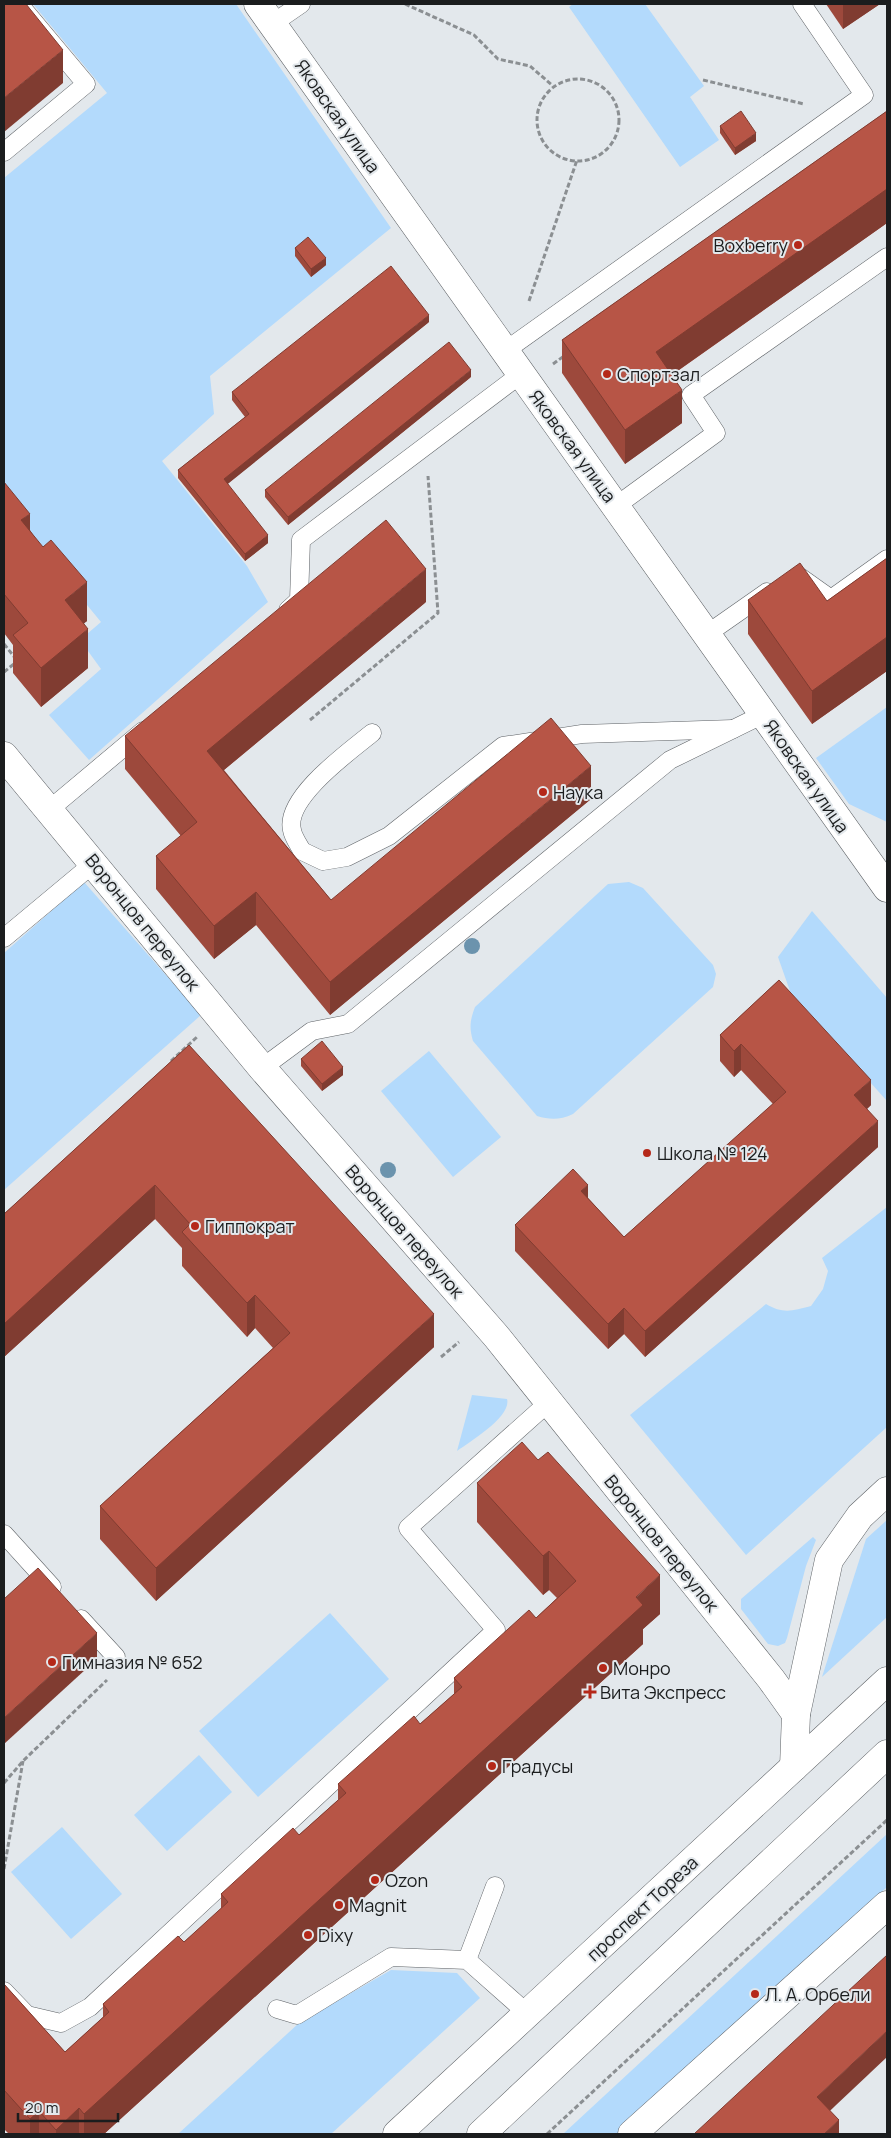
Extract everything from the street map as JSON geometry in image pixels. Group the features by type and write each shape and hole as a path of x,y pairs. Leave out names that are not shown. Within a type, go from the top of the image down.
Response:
{"street":[{"name":"Яковская улица","path":"265,14 509,348 521,374 887,888"},
{"name":"Воронцов переулок","path":"4,756 50,809 262,1068 467,1302 771,1679 796,1714"},
{"path":"794,1767 796,1714 829,1560 860,1516 887,1491"},
{"name":"проспект Тореза","path":"397,2134 887,1681"},
{"path":"481,2134 887,1754"},
{"path":"643,2131 887,1905"}],"lane":[{"path":"4,152 86,84 19,4"},
{"path":"265,14 301,4"},
{"path":"509,348 864,95 802,4"},
{"path":"616,506 716,434 691,395 887,257"},
{"path":"276,619 299,600 301,540 521,374"},
{"path":"707,634 794,572 831,599 887,559"},
{"path":"262,1068 312,1031 348,1024 670,760 764,714"},
{"path":"50,809 155,720"},
{"path":"372,732 318,778 295,807 291,829 302,851 323,861 347,857 389,836 503,746 582,734 732,729"},
{"path":"4,938 94,863"},
{"path":"4,1991 27,2015 61,2023 90,2007 496,1630 408,1528 549,1402"},
{"path":"4,1534 116,1658"},
{"path":"467,1960 495,1886"},
{"path":"277,2009 298,2015 391,1957 467,1960 528,2014"}],"path":[{"path":"405,4 474,36 498,59 530,66 553,86"},
{"path":"578,78 587,79 601,85 614,99 619,121 616,135 604,153 584,161 577,160 562,158 548,149 540,137 536,123 537,108 543,97 553,86 562,81 578,78"},
{"path":"703,80 839,112"},
{"path":"509,348 577,160"},
{"path":"565,355 570,352"},
{"path":"310,720 438,613 426,446"},
{"path":"4,644 17,661 4,672"},
{"path":"171,1061 196,1038"},
{"path":"441,1357 457,1344"},
{"path":"4,1783 23,1761 112,1676 116,1658"},
{"path":"4,1869 23,1761"},
{"path":"547,2134 887,1820"}],"shaded area":[{"path":"33,4 236,4 391,228 210,376 214,414 162,461 247,566 268,602 89,760 49,715 101,669 80,640 101,622 4,504 4,178 107,93"},
{"path":"573,4 645,4 704,86 690,97 719,140 680,167 569,7"},
{"path":"887,707 887,822 849,804 816,758"},
{"path":"84,882 201,1015 4,1190 4,953"},
{"path":"629,882 643,888 713,965 716,974 713,987 573,1114 555,1119 537,1116 473,1041 471,1024 475,1007 608,884"},
{"path":"812,911 887,998 887,1101 791,994 778,957"},
{"path":"429,1051 501,1137 453,1177 381,1091"},
{"path":"887,1207 887,1427 746,1555 630,1415 766,1304 788,1311 811,1306 823,1289 828,1271 822,1258"},
{"path":"472,1395 507,1399 507,1406 489,1428 457,1451"},
{"path":"887,1520 887,1617 822,1677 866,1539"},
{"path":"813,1537 816,1540 806,1566 785,1643 778,1646 768,1644 741,1609 741,1599"},
{"path":"330,1613 389,1679 258,1797 199,1731"},
{"path":"199,1755 232,1792 167,1851 134,1815"},
{"path":"62,1827 122,1894 71,1939 11,1872"},
{"path":"887,1834 887,1887 618,2134 563,2134"},
{"path":"391,1970 457,1973 480,1998 331,2134 178,2134 299,2023"}],"building":[{"path":"4,4 26,4 63,50 4,98"},
{"path":"741,111 756,133 735,148 720,126"},
{"path":"887,111 887,189 656,352 682,390 625,430 562,340"},
{"path":"308,237 326,258 311,269 295,248"},
{"path":"391,266 429,315 224,479 268,535 245,554 178,470 249,414 232,392"},
{"path":"449,342 471,370 288,517 265,490"},
{"path":"4,482 30,514 21,520 43,547 51,540 87,582 65,600 88,629 41,668 13,635 28,623 4,594"},
{"name":"Наука","path":"386,520 426,569 207,751 331,900 551,718 591,766 330,982 256,892 214,926 156,856 197,822 125,736"},
{"path":"887,558 887,637 812,691 748,600 800,563 827,601"},
{"path":"779,980 871,1080 854,1095 878,1121 645,1331 624,1308 608,1324 515,1225 573,1169 588,1185 581,1191 624,1237 786,1092 741,1044 734,1051 720,1035"},
{"path":"322,1041 343,1067 322,1084 301,1059"},
{"path":"189,1045 434,1314 156,1568 100,1506 290,1333 255,1295 247,1303 182,1232 190,1224 155,1185 4,1324 4,1214"},
{"path":"522,1442 538,1460 548,1452 660,1575 636,1597 643,1605 84,2114 79,2108 56,2130 39,2111 30,2119 4,2090 4,1984 65,2052 109,2012 103,2004 178,1936 184,1942 228,1902 221,1894 293,1828 299,1835 346,1793 338,1784 414,1716 420,1724 462,1687 454,1678 529,1610 536,1618 576,1581 549,1551 543,1556 477,1483"},
{"path":"38,1568 97,1633 4,1718 4,1599"},
{"path":"887,1955 887,2031 817,2097 839,2120 824,2134 694,2134"}],"place":[{"name":"Boxberry","path":"798,245"},
{"name":"Спортзал","path":"607,374"},
{"name":"Наука","path":"543,792"},
{"name":"Школа № 124","path":"647,1153"},
{"name":"Гиппократ","path":"195,1226"},
{"name":"Гимназия № 652","path":"52,1662"},
{"name":"Монро","path":"603,1668"},
{"name":"Вита Экспресс","path":"590,1692"},
{"name":"Градусы","path":"492,1766"},
{"name":"Ozon","path":"375,1880"},
{"name":"Magnit","path":"339,1905"},
{"name":"Dixy","path":"308,1935"},
{"name":"Л. А. Орбели","path":"755,1994"}]}
